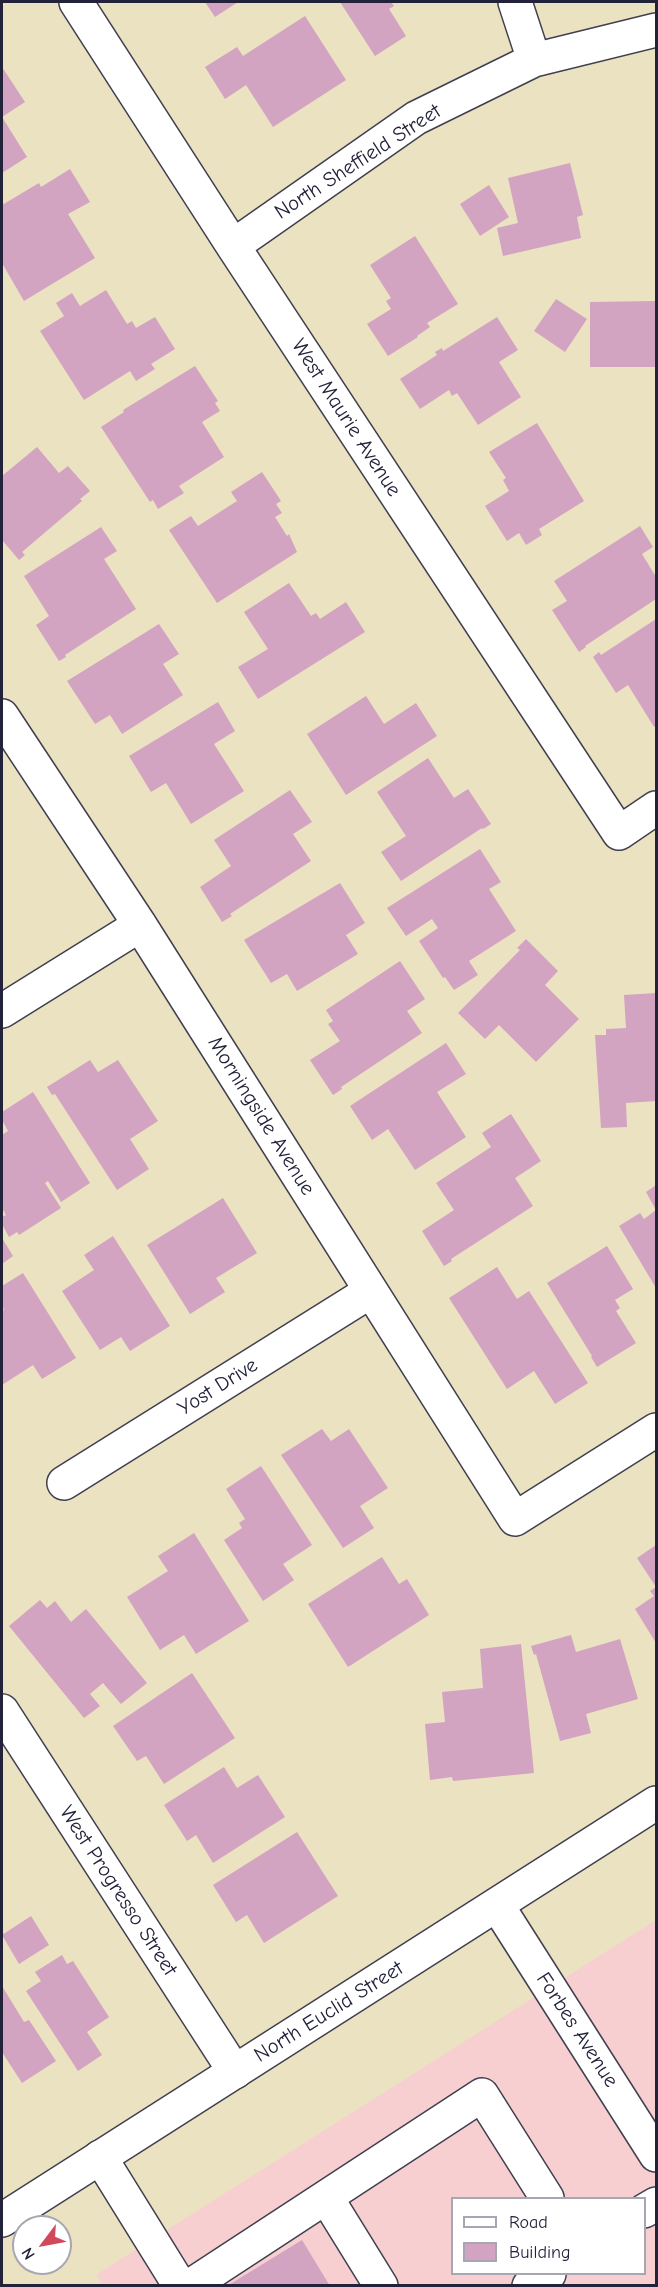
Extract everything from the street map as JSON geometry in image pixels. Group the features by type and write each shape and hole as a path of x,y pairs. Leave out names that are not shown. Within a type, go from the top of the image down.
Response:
{"street":[{"name":"West Maurie Avenue","path":"76,2 233,246 619,833 657,808"},
{"path":"515,2 534,60"},
{"name":"North Sheffield Street","path":"233,246 417,118 534,60 657,30"},
{"name":"Morningside Avenue","path":"2,716 140,924 515,1519 657,1430"},
{"path":"2,1011 140,924"},
{"name":"Yost Drive","path":"64,1483 371,1291"},
{"name":"West Progresso Street","path":"2,1711 235,2072"},
{"name":"North Euclid Street","path":"2,2220 657,1803"},
{"name":"Forbes Avenue","path":"497,1905 657,2155"},
{"path":"190,2286 482,2095 546,2197"},
{"path":"100,2157 180,2286"},
{"path":"326,2197 381,2286"},
{"path":"530,2286 547,2275"}],"shaded area":[{"path":"656,1920 656,2285 103,2286 96,2275"}],"building":[{"path":"205,2 238,2 215,17"},
{"path":"340,2 391,2 394,6 389,9 406,36 375,56"},
{"path":"305,16 346,80 273,127 246,85 225,99 205,67 237,47 243,56"},
{"path":"2,67 25,102 2,117"},
{"path":"2,117 27,157 2,173"},
{"path":"570,163 583,215 577,217 581,238 503,256 497,228 518,223 508,178"},
{"path":"70,169 90,202 68,214 95,258 24,301 2,263 2,205 39,183 41,187"},
{"path":"489,185 509,217 480,236 460,204"},
{"path":"415,236 458,304 427,323 430,327 388,356 367,324 391,309 386,301 391,298 370,265"},
{"path":"106,290 127,324 132,321 136,328 155,317 175,349 151,364 155,369 136,381 130,371 84,400 40,331 64,316 56,303 72,293 80,306"},
{"path":"556,299 587,319 565,352 534,331"},
{"path":"656,301 656,367 590,367 590,302"},
{"path":"497,317 518,350 499,362 521,397 478,425 457,393 452,396 449,390 420,409 400,379 437,355 435,352 442,348 443,351"},
{"path":"195,366 218,401 215,403 220,411 202,422 224,457 179,486 184,493 158,509 153,500 150,502 101,427 124,412 123,410"},
{"path":"537,423 584,501 539,529 542,535 526,545 519,533 507,541 485,506 509,491 503,480 506,478 489,452"},
{"path":"37,447 59,473 68,466 90,491 80,499 82,501 22,552 25,555 19,560 2,540 2,476"},
{"path":"262,472 281,501 276,504 282,513 275,517 287,536 289,534 297,552 217,603 169,530 191,516 198,526 237,501 231,492"},
{"path":"640,526 653,547 642,554 656,577 656,599 579,652 552,610 567,601 554,581"},
{"path":"101,527 117,551 104,559 136,609 59,661 36,625 49,616 24,576"},
{"path":"289,583 311,616 316,613 320,619 346,602 365,632 258,699 238,667 268,649 244,612"},
{"path":"656,619 656,725 654,727 628,685 616,693 593,657 599,652 601,655"},
{"path":"159,624 179,654 163,664 183,695 122,734 110,715 95,724 67,681"},
{"path":"366,696 384,724 416,703 437,736 346,795 307,734"},
{"path":"218,702 235,731 214,744 244,791 191,824 166,783 151,792 129,756"},
{"path":"428,758 454,798 468,789 491,824 401,881 381,852 406,836 377,792"},
{"path":"290,790 312,822 293,834 311,861 230,914 232,916 222,922 200,887 231,866 214,840"},
{"path":"480,849 501,882 489,889 516,931 469,961 478,975 454,990 445,977 443,978 419,941 438,928 432,919 406,936 387,908"},
{"path":"340,883 365,923 346,935 358,954 297,991 287,974 271,983 244,940"},
{"path":"526,939 558,971 545,985 579,1019 536,1062 499,1025 485,1039 458,1013 520,950 517,948"},
{"path":"400,961 425,999 407,1011 422,1033 341,1087 342,1089 333,1095 310,1060 340,1041 328,1024 333,1021 326,1010"},
{"path":"656,993 656,1101 626,1103 627,1127 601,1128 595,1035 606,1035 606,1029 626,1028 624,995"},
{"path":"446,1043 466,1074 437,1092 466,1137 415,1170 388,1129 372,1140 350,1106"},
{"path":"90,1060 98,1072 118,1060 158,1121 130,1139 149,1169 117,1190 55,1094 52,1095 47,1087"},
{"path":"33,1092 90,1183 61,1202 48,1181 45,1183 61,1208 19,1235 17,1232 9,1237 2,1224 2,1217 6,1215 2,1208 2,1135 8,1131 2,1120 2,1112"},
{"path":"511,1114 541,1161 515,1178 533,1206 451,1259 452,1261 444,1266 422,1231 454,1210 436,1183 491,1147 482,1133"},
{"path":"656,1185 656,1210 646,1192"},
{"path":"223,1198 257,1253 216,1278 225,1292 190,1314 147,1245"},
{"path":"656,1210 656,1288 619,1226 640,1213 644,1219"},
{"path":"113,1236 170,1326 130,1351 121,1337 100,1350 62,1291 94,1270 84,1255"},
{"path":"2,1238 13,1256 2,1264"},
{"path":"607,1246 633,1289 615,1300 620,1308 616,1311 636,1343 597,1367 547,1283"},
{"path":"497,1267 517,1299 529,1291 588,1383 555,1404 534,1371 507,1389 449,1298"},
{"path":"23,1273 76,1358 42,1379 33,1365 2,1385 2,1311 4,1310 2,1286"},
{"path":"322,1429 331,1441 349,1429 388,1488 360,1506 374,1528 343,1548 281,1455"},
{"path":"261,1466 312,1545 283,1564 294,1580 263,1601 224,1540 242,1528 239,1523 245,1519 226,1489"},
{"path":"194,1533 249,1621 196,1654 184,1635 160,1650 127,1597 168,1571 158,1556"},
{"path":"656,1545 656,1587 637,1558"},
{"path":"382,1557 399,1584 407,1579 429,1615 348,1667 308,1604"},
{"path":"656,1587 656,1643 635,1609 654,1596 650,1591"},
{"path":"40,1600 47,1608 55,1601 71,1622 86,1609 147,1683 121,1704 103,1683 90,1694 100,1706 84,1718 9,1626"},
{"path":"571,1635 576,1652 620,1639 638,1699 586,1714 591,1733 560,1741 536,1654 534,1655 531,1646"},
{"path":"521,1644 534,1773 453,1781 452,1777 430,1780 425,1724 445,1722 442,1692 483,1688 480,1649"},
{"path":"192,1673 235,1738 164,1784 146,1756 137,1761 113,1726"},
{"path":"224,1767 237,1788 258,1775 285,1817 213,1863 196,1835 187,1841 164,1805"},
{"path":"297,1832 338,1896 264,1943 247,1915 236,1922 213,1885"},
{"path":"31,1916 49,1945 19,1964 2,1935"},
{"path":"62,1955 67,1964 73,1961 109,2017 87,2032 102,2055 78,2071 26,1991 41,1981 35,1972"},
{"path":"2,1986 24,2022 29,2020 56,2061 22,2083 2,2052"},
{"path":"302,2240 330,2286 227,2286"}]}
